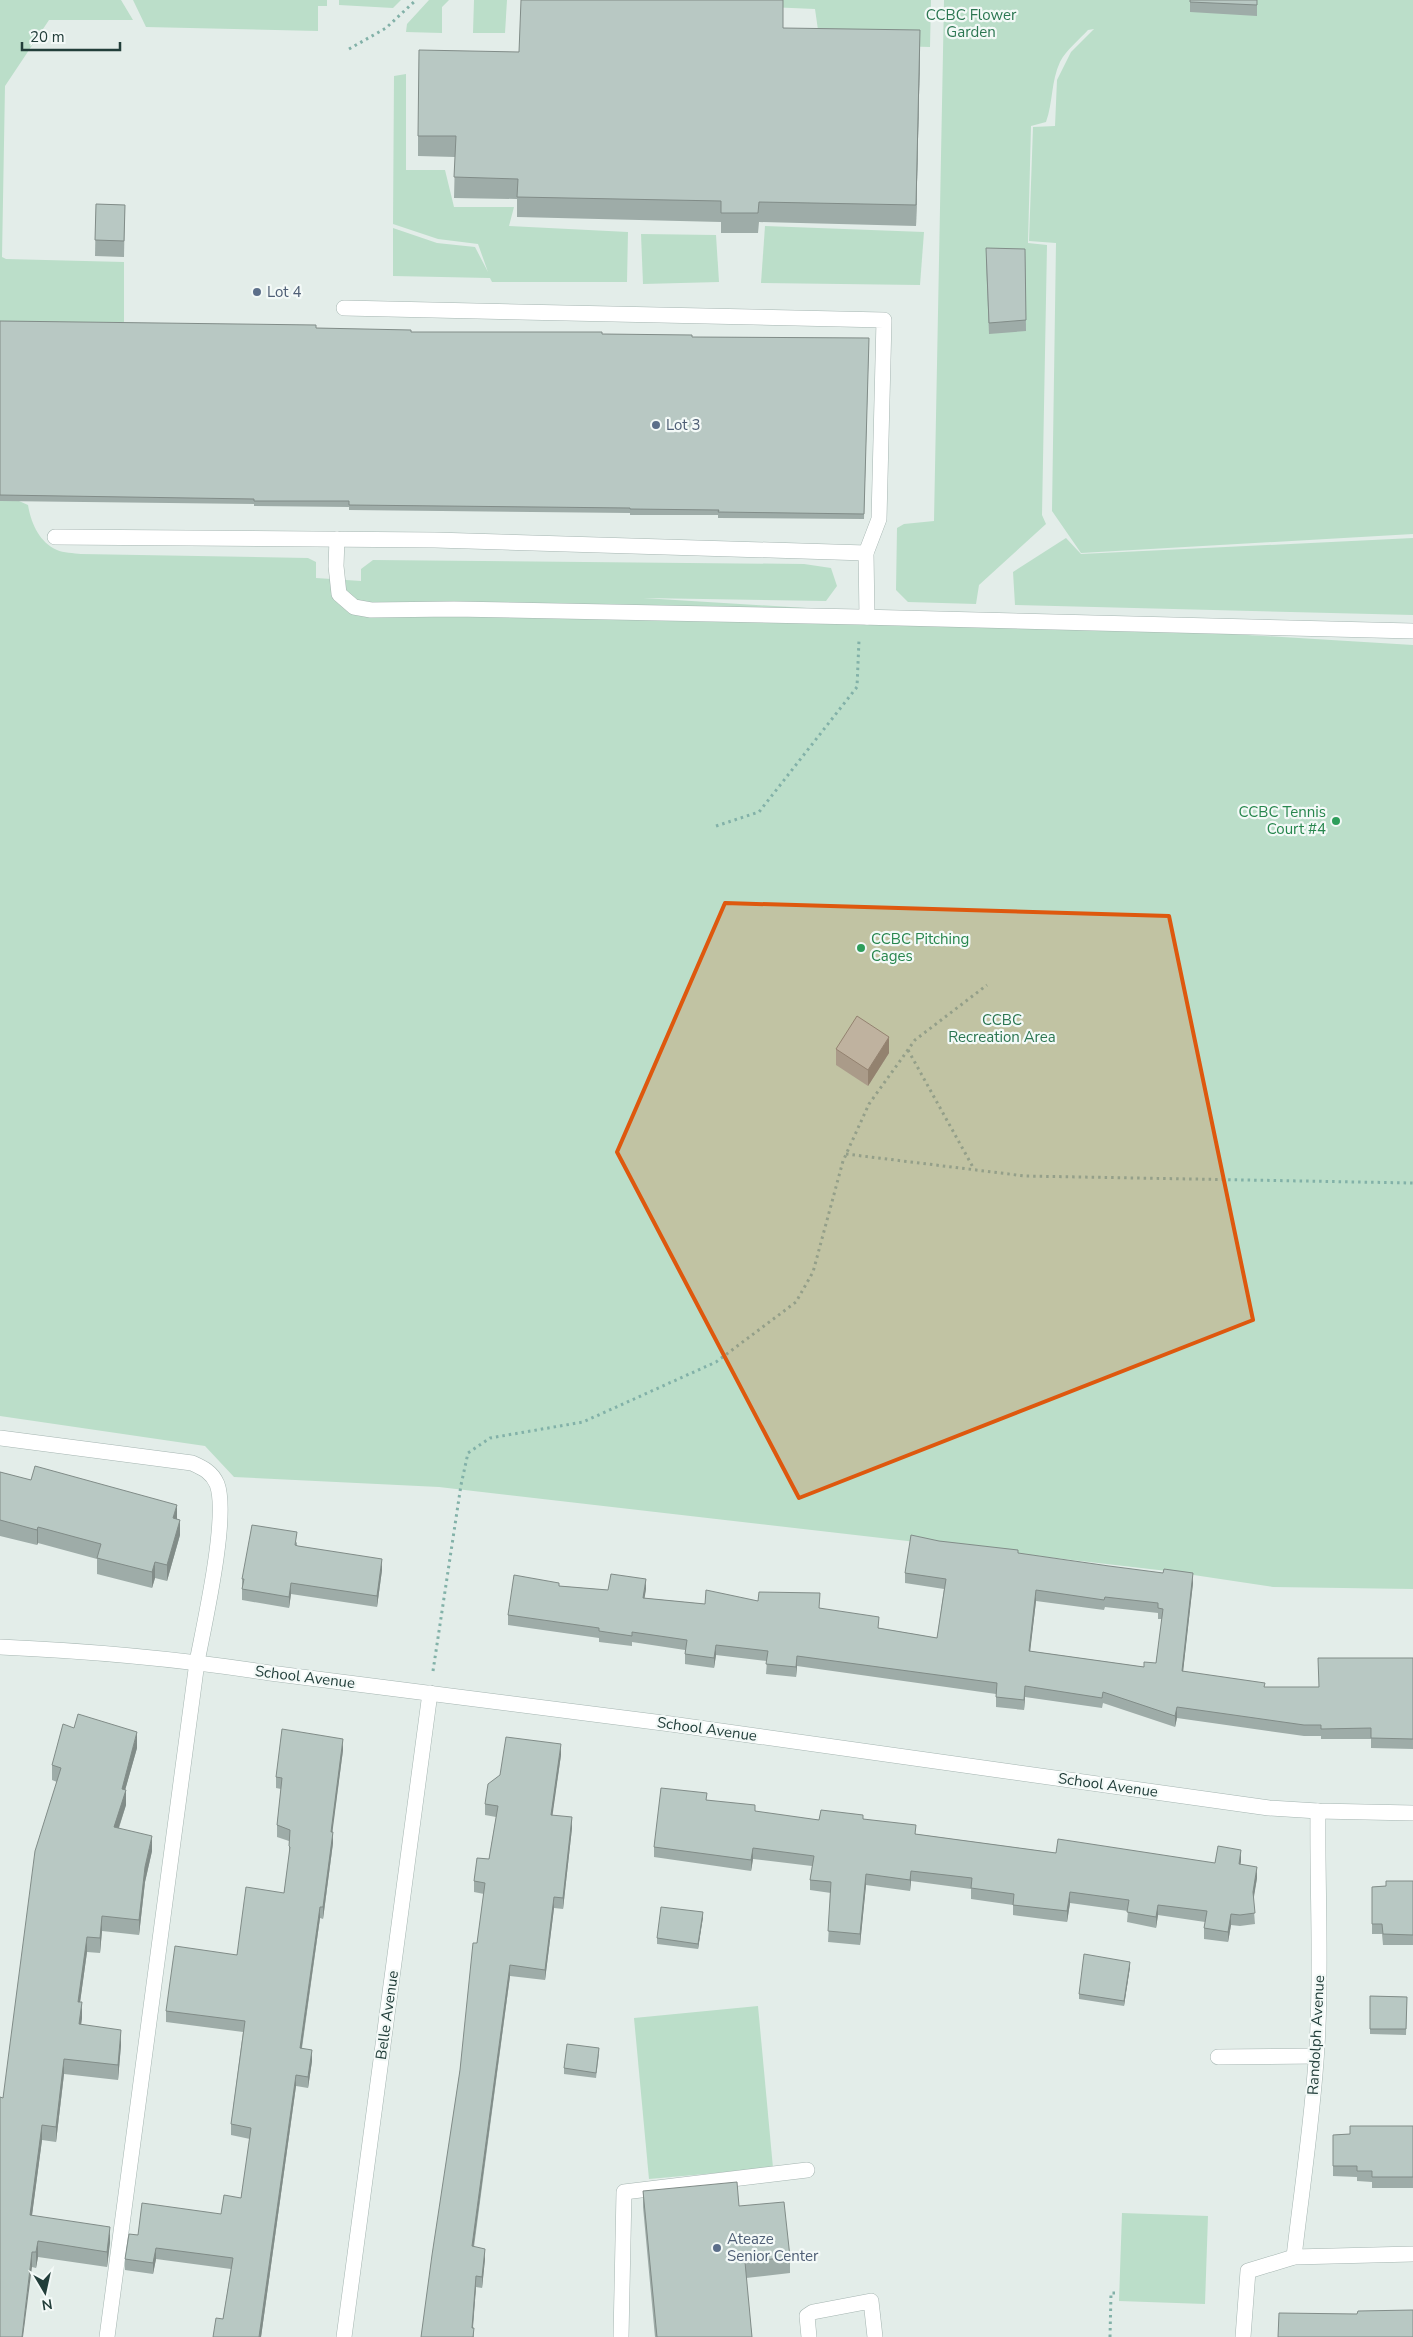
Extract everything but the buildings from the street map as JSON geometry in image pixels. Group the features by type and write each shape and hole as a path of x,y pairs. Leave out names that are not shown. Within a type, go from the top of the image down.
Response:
{"street":[{"path":"344,308 884,320 879,519 866,553 863,617"},
{"path":"54,537 337,539 696,546 866,553"},
{"path":"337,539 336,566 339,594 354,607 371,610 454,609 1413,630"},
{"path":"0,1438 192,1462 208,1470 217,1484 221,1508 214,1573 197,1662 107,2337"},
{"name":"School Avenue","path":"0,1647 136,1655 197,1662 270,1674 671,1724 1269,1808 1413,1813"},
{"name":"Belle Avenue","path":"344,2337 430,1693"},
{"name":"Randolph Avenue","path":"1294,2258 1314,2096 1319,1989 1318,1811"},
{"path":"1218,2057 1316,2056"},
{"path":"622,2337 624,2192 807,2170"},
{"path":"1243,2337 1248,2271 1294,2258 1413,2254"},
{"path":"809,2337 807,2316 814,2312 871,2301 875,2337"}],"path":[{"path":"349,48 386,28 416,0"},
{"path":"716,826 759,812 857,687 863,617"},
{"path":"430,1693 461,1486 468,1453 490,1438 584,1422 716,1362 796,1302 813,1272 846,1154 869,1104 914,1040 987,985"},
{"path":"908,1050 974,1170"},
{"path":"846,1154 1025,1176 1413,1183"},
{"path":"1110,2337 1111,2293 1119,2293"}],"highlighted area":[{"path":"725,903 1169,916 1253,1320 799,1498 617,1152"}],"green space":[{"path":"0,0 121,0 133,20 49,20 5,86 2,257 6,259 124,262 124,322 0,322"},
{"path":"133,0 327,0 327,6 318,6 318,31 146,27"},
{"path":"339,0 401,0 393,8 339,5"},
{"path":"429,0 449,0 442,7 442,33 406,32 407,24"},
{"path":"474,0 507,0 505,33 473,33"},
{"path":"768,0 931,0 930,47 820,44 815,9 768,7"},
{"name":"CCBC Flower Garden","path":"944,0 1413,0 1413,534 1081,553 1052,511 1056,243 1029,241 1033,127 1055,126 1057,80 1071,52 1094,29 1088,30 1069,49 1060,62 1046,122 1031,126 1028,243 1047,245 1042,515 1046,524 979,585 976,604 908,602 896,590 897,528 904,524 934,521"},
{"path":"406,74 406,170 445,170 454,207 514,207 509,226 628,232 627,282 492,282 490,278 393,276 393,228 437,243 475,247 488,272 478,244 438,239 393,224 394,76"},
{"path":"765,226 924,232 920,285 761,283"},
{"path":"641,234 716,235 719,282 643,284"},
{"name":"CCBC Recreation Area","path":"0,500 19,501 28,505 34,525 45,542 59,551 69,553 308,558 316,562 316,578 361,581 361,569 373,560 804,564 831,568 837,586 826,601 643,598 1413,645 1413,1589 1273,1587 1167,1571 439,1487 234,1477 205,1446 0,1416"},
{"path":"1066,538 1081,554 1413,538 1413,615 1015,605 1013,572"},
{"path":"758,2006 773,2168 649,2179 634,2018"},
{"path":"1122,2213 1208,2216 1205,2304 1119,2301"}],"place":[{"name":"Lot 4","path":"257,292"},
{"name":"Lot 3","path":"656,425"},
{"name":"CCBC Tennis Court #4","path":"1336,821"},
{"name":"CCBC Pitching Cages","path":"861,948"},
{"name":"Ateaze Senior Center","path":"717,2248"}]}
